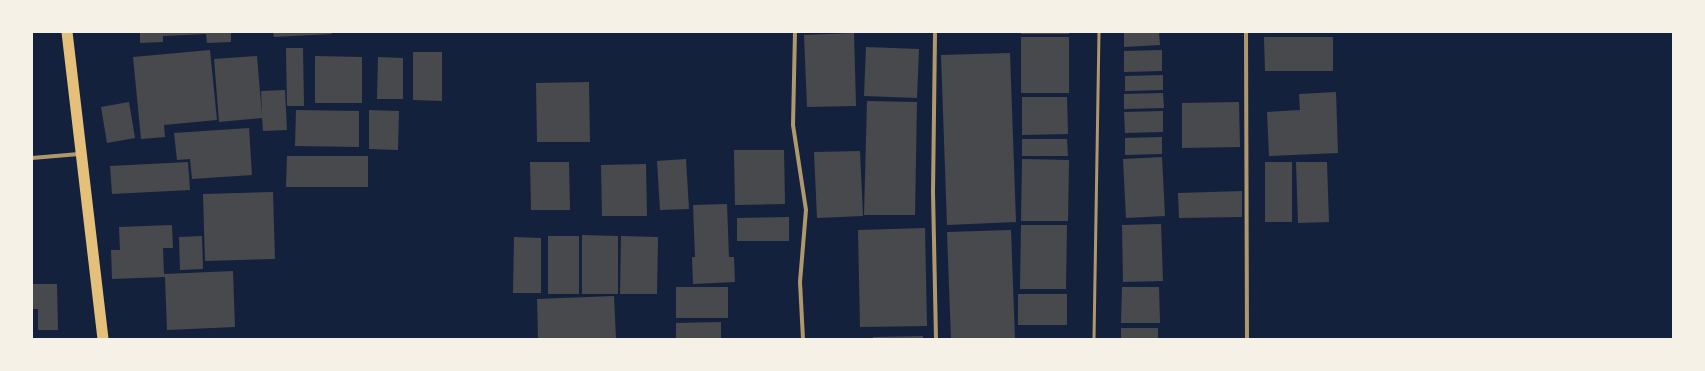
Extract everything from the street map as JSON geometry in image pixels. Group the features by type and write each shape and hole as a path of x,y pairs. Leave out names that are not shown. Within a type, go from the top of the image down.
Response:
{"highway":[{"path":"67,32 83,154 103,339"}],"street":[{"path":"795,32 793,125 806,210 800,282 803,339"},
{"path":"1246,32 1247,339"},
{"path":"935,34 933,192 936,339"},
{"path":"32,158 83,154"}],"lane":[{"path":"1094,339 1099,32"}],"building":[{"path":"140,32 231,32 231,42 207,43 206,34 163,36 163,42 140,43"},
{"path":"273,32 331,32 332,34 274,37"},
{"path":"1021,32 1069,32 1069,34 1021,34"},
{"path":"1159,32 1160,45 1124,47 1124,33"},
{"path":"854,33 856,106 807,107 804,35"},
{"path":"1021,37 1069,37 1069,93 1021,93"},
{"path":"1264,37 1333,37 1333,71 1265,71"},
{"path":"866,47 919,49 917,98 864,96"},
{"path":"286,48 303,48 304,106 287,106"},
{"path":"210,50 217,120 164,125 165,137 141,139 133,57"},
{"path":"1162,50 1162,71 1124,72 1124,51"},
{"path":"413,52 442,52 442,101 413,100"},
{"path":"1010,53 1016,222 947,225 941,55"},
{"path":"257,56 262,116 261,91 285,90 287,130 263,131 262,118 219,122 214,59"},
{"path":"315,56 362,57 362,103 315,103"},
{"path":"378,57 403,58 403,99 377,99"},
{"path":"1163,75 1163,90 1125,91 1125,76"},
{"path":"589,82 590,142 537,142 536,83"},
{"path":"1336,92 1338,153 1269,156 1267,112 1300,110 1299,94"},
{"path":"1163,93 1164,108 1124,109 1124,94"},
{"path":"1022,97 1067,97 1068,134 1022,135"},
{"path":"867,101 917,102 915,215 864,215"},
{"path":"129,102 135,138 107,143 101,107"},
{"path":"1239,102 1240,147 1182,148 1182,103"},
{"path":"296,110 359,111 359,147 295,146"},
{"path":"369,110 399,111 398,150 369,149"},
{"path":"1163,111 1163,132 1125,133 1124,112"},
{"path":"249,128 252,175 192,179 190,159 177,160 174,133"},
{"path":"1162,137 1162,154 1125,155 1125,138"},
{"path":"1022,139 1067,139 1068,156 1022,156"},
{"path":"734,150 784,150 785,204 735,205"},
{"path":"860,151 863,216 817,218 814,152"},
{"path":"287,156 368,156 368,187 286,187"},
{"path":"1162,157 1165,216 1126,218 1123,159"},
{"path":"686,159 689,209 660,210 657,161"},
{"path":"1022,159 1069,160 1068,221 1021,221"},
{"path":"188,162 190,190 112,194 110,166"},
{"path":"530,162 569,162 570,210 531,210"},
{"path":"1265,162 1292,162 1292,222 1265,222"},
{"path":"1296,162 1327,162 1329,222 1298,223"},
{"path":"646,164 647,216 602,216 601,165"},
{"path":"1242,191 1242,217 1179,218 1178,193"},
{"path":"273,192 275,259 205,261 203,194"},
{"path":"727,204 729,257 734,257 735,282 693,284 692,257 695,257 693,205"},
{"path":"789,217 789,241 737,241 737,218"},
{"path":"1161,224 1163,281 1123,282 1122,225"},
{"path":"172,225 173,248 163,248 164,274 233,271 235,327 167,330 165,277 112,279 111,250 120,250 119,227"},
{"path":"1021,225 1067,225 1066,289 1020,289"},
{"path":"925,228 927,326 860,327 858,230"},
{"path":"1011,230 1015,339 951,339 947,232"},
{"path":"582,235 618,236 618,294 582,294"},
{"path":"202,236 203,269 180,270 179,237"},
{"path":"548,236 579,236 579,294 548,294"},
{"path":"621,236 658,237 657,294 620,294"},
{"path":"514,237 541,238 541,293 513,293"},
{"path":"32,284 57,284 58,330 38,330 38,309 32,309"},
{"path":"676,287 728,287 728,318 676,318"},
{"path":"1122,287 1159,287 1160,323 1121,323"},
{"path":"1018,294 1067,294 1067,325 1018,325"},
{"path":"614,296 616,339 538,339 537,299"},
{"path":"721,322 721,339 676,339 676,323"},
{"path":"1121,328 1158,328 1158,339 1121,339"},
{"path":"923,336 923,339 873,339 873,337"}]}
